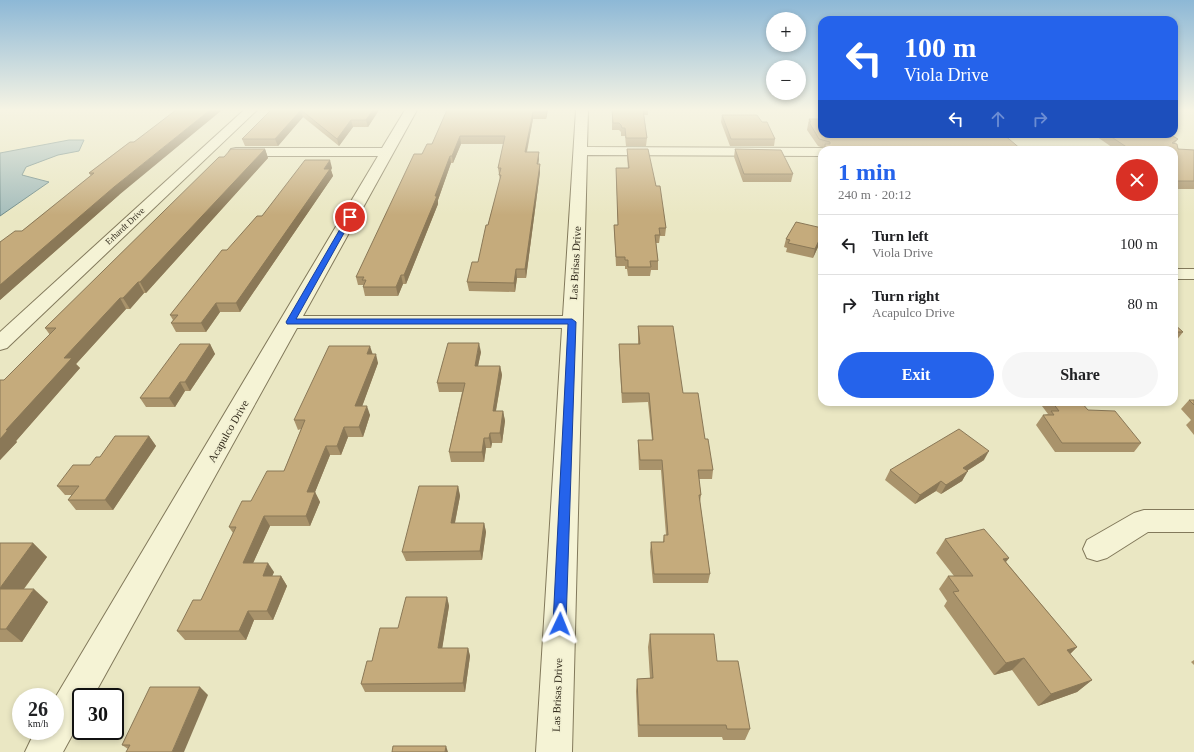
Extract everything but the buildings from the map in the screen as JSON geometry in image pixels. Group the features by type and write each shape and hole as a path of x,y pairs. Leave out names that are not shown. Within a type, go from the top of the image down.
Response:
{"street":[{"name":"Erhardt Drive","path":"0,343 212,145"},
{"name":"Acapulco Drive","path":"43,752 391,145"},
{"name":"Las Brisas Drive","path":"554,752 580,145"},
{"path":"580,151 818,152"},
{"path":"204,152 387,152"},
{"path":"1178,274 1194,274"},
{"path":"290,322 572,322"},
{"path":"1096,549 1144,521 1194,521"}],"water":[{"path":"42,145 82,145 79,151 58,155 26,167 22,175 49,182 0,216 0,153"}],"route":[{"path":"350,217 290,322 572,322 560,624"}]}
